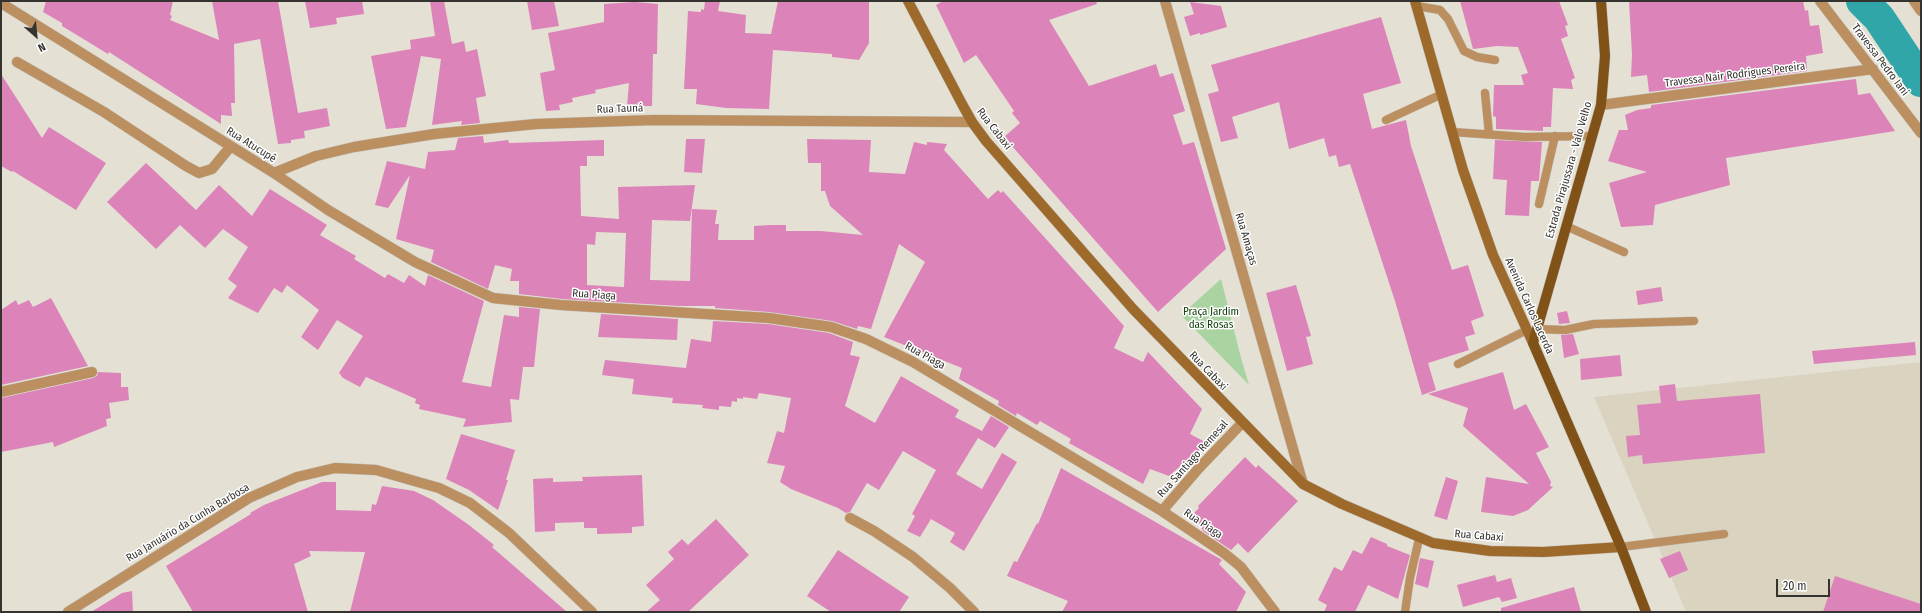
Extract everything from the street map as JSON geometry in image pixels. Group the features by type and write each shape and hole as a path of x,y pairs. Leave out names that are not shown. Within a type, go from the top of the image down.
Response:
{"main road":[{"name":"Estrada Pirajussara - Valo Velho","path":"1533,342 1532,329 1566,226 1601,105 1604,56 1601,1"},
{"name":"Avenida Carlos Lacerda","path":"1533,342 1622,547 1646,612"}],"street":[{"name":"Rua Cabaxi","path":"908,1 972,122 1133,309 1242,423 1303,484 1342,504 1419,539 1433,543 1490,551 1543,552 1622,547"},
{"name":"Travessa Pedro Iani","path":"1820,1 1921,133"},
{"path":"1914,1 1921,11"},
{"name":"Rua Atucupê","path":"1,3 274,173 328,210 415,262 493,298"},
{"name":"Rua Amaças","path":"1167,3 1303,484"},
{"name":"Avenida Carlos Lacerda","path":"1416,4 1463,170 1493,255 1532,329"},
{"path":"17,62 104,112 199,173 212,169 231,146"},
{"name":"Travessa Nair Rodrigues Pereira","path":"1601,105 1873,69"},
{"name":"Rua Tauná","path":"274,173 316,156 354,147 434,134 536,124 654,120 972,122"},
{"name":"Rua Piaga","path":"493,298 561,305 769,318 831,327 866,339 913,362 1162,511 1224,553 1241,567 1275,612"},
{"path":"1,392 92,372"},
{"name":"Rua Santiago Remesal","path":"1162,511 1199,468 1242,423"},
{"name":"Rua Januário da Cunha Barbosa","path":"68,612 249,498 298,477 335,468 376,470 439,488 470,503 509,533 592,612"},
{"path":"850,518 874,531 913,557 950,588 974,612"}],"lane":[{"path":"1416,4 1440,10 1448,19 1464,51 1476,57 1494,60"},
{"path":"1485,93 1489,134"},
{"path":"1386,120 1442,94"},
{"path":"1453,132 1591,136"},
{"path":"1539,204 1555,136"},
{"path":"1566,226 1624,252"},
{"path":"1458,364 1532,329 1565,330 1594,324 1694,321"},
{"path":"1622,547 1724,534"},
{"path":"1405,612 1410,578 1419,539"}],"shaded area":[{"path":"1921,362 1921,612 1686,612 1594,397"}],"green space":[{"name":"Praça Jardim das Rosas","path":"1221,279 1241,358 1249,385 1181,315"}],"building":[{"path":"46,1 173,1 170,15 172,16 170,20 219,40 212,1 278,1 298,113 327,108 330,126 304,131 305,138 291,140 291,143 278,144 260,39 234,44 235,103 231,103 232,116 221,115 221,124 109,52 108,54 62,26 62,23 43,12"},
{"path":"305,1 362,1 364,14 336,18 337,24 310,28"},
{"path":"430,1 444,1 452,44 464,41 466,52 477,49 486,96 476,98 480,123 461,125 462,121 432,125 441,59 421,56 406,127 386,129 371,56 411,49 410,40 435,36"},
{"path":"527,1 554,1 559,26 532,30"},
{"path":"705,1 720,1 718,11 746,15 745,33 771,34 778,1 869,1 869,43 859,60 832,57 832,54 773,50 769,109 726,108 696,104 697,89 684,89 688,11 701,12 701,9 704,10"},
{"path":"943,1 1096,1 1097,4 1049,20 1089,86 1156,64 1160,77 1173,73 1185,111 1173,115 1183,145 1194,142 1226,249 1158,312 1004,137 1020,123 1012,113 1014,111 976,55 964,63 936,5"},
{"path":"1460,1 1559,1 1568,25 1565,26 1568,36 1561,39 1575,78 1571,80 1573,89 1553,88 1551,127 1543,127 1543,131 1496,129 1496,117 1493,116 1494,85 1524,85 1521,75 1528,73 1518,47 1497,46 1473,49"},
{"path":"1629,1 1803,1 1805,11 1808,10 1810,26 1819,25 1823,53 1806,56 1807,71 1649,92 1647,75 1631,77 1632,54"},
{"path":"635,2 658,4 657,54 653,54 652,106 627,106 629,83 595,90 596,93 572,98 573,102 559,105 560,110 546,111 540,73 555,70 548,33 604,22 604,4"},
{"path":"1190,2 1221,6 1227,27 1200,35 1200,33 1190,36 1184,17 1194,14"},
{"path":"1381,17 1401,83 1363,94 1372,129 1406,120 1411,146 1452,270 1468,265 1484,316 1471,321 1475,334 1465,337 1469,350 1428,363 1436,390 1422,395 1395,301 1350,164 1339,167 1336,155 1329,157 1324,138 1289,149 1279,102 1232,117 1238,138 1221,142 1208,94 1219,91 1211,65"},
{"path":"1,74 42,138 49,127 106,163 76,210 13,171 12,172 1,166"},
{"path":"1856,79 1858,95 1870,93 1895,131 1726,158 1730,185 1655,205 1653,225 1621,227 1609,183 1647,172 1608,161 1619,130 1628,130 1625,115 1637,110 1651,108 1651,105"},
{"path":"483,136 484,143 508,140 509,143 604,140 604,156 587,156 587,166 580,166 581,216 619,219 618,187 695,185 690,221 652,220 650,280 690,281 692,209 717,210 715,224 719,224 718,240 754,240 754,226 770,225 786,225 786,231 821,231 863,235 830,206 825,191 821,191 821,163 808,163 807,139 871,140 869,172 905,174 914,142 927,145 927,142 947,144 944,150 988,199 998,190 1001,193 1003,191 1124,326 1114,348 1143,362 1148,352 1202,409 1190,434 1207,443 1169,476 1150,469 1143,484 1069,443 1071,439 1040,421 1037,425 1017,413 1016,416 998,405 999,401 959,379 962,368 884,337 925,262 899,244 871,329 858,326 857,329 832,321 769,312 715,308 715,306 679,306 562,299 519,294 519,281 510,281 512,269 495,265 488,289 431,262 434,250 396,239 410,175 388,208 375,205 387,161 425,169 428,152 455,150 458,138","holes":["596,232 626,233 624,287 587,285 587,244 595,245"]},
{"path":"686,139 705,139 702,173 684,172"},
{"path":"1495,140 1542,142 1539,181 1531,181 1529,216 1505,215 1507,180 1493,179"},
{"path":"146,163 196,210 219,185 252,216 270,189 327,225 320,235 356,256 354,259 385,278 388,274 404,283 409,275 425,286 428,275 484,301 462,382 491,387 504,315 519,317 519,307 540,309 534,367 523,367 519,400 510,399 512,422 463,427 466,419 419,409 420,405 415,403 416,399 366,377 360,387 343,378 339,373 363,336 337,320 318,350 301,337 319,310 287,285 282,293 274,288 258,313 228,298 237,286 228,279 248,247 223,229 205,248 180,225 156,249 107,202"},
{"path":"1296,285 1311,336 1306,337 1313,364 1287,371 1266,293"},
{"path":"1661,287 1663,301 1638,305 1636,291"},
{"path":"51,298 88,366 1,385 1,310 16,300 18,305 29,300 33,307"},
{"path":"1567,311 1570,323 1559,324 1557,313"},
{"path":"601,314 678,319 677,340 598,337"},
{"path":"713,321 768,324 829,333 853,342 850,355 860,357 845,406 875,423 901,376 959,410 955,417 982,431 991,416 1009,427 995,448 978,438 956,474 982,489 1002,453 1017,462 964,551 950,542 955,533 931,519 920,537 907,531 915,516 912,514 936,470 903,451 879,490 867,483 850,512 846,513 838,508 791,489 780,482 785,466 767,463 777,431 784,433 791,398 759,393 757,399 743,397 743,399 737,398 737,402 732,401 731,407 719,406 719,410 702,408 703,405 672,403 673,398 632,394 634,379 602,375 605,360 686,368 691,339 711,342"},
{"path":"1573,334 1579,354 1564,358 1561,335"},
{"path":"1915,342 1916,355 1814,364 1812,351"},
{"path":"1620,355 1622,376 1581,380 1580,359"},
{"path":"98,372 121,373 121,387 128,387 129,400 109,403 111,418 106,419 107,426 54,447 53,442 1,452 1,398 93,378 97,376"},
{"path":"1503,372 1514,410 1526,404 1549,447 1536,453 1551,482 1550,486 1553,487 1528,510 1513,516 1481,512 1486,477 1529,484 1463,426 1468,408 1428,394"},
{"path":"1675,384 1677,401 1760,394 1765,453 1643,464 1642,455 1628,457 1626,436 1640,435 1637,405 1661,403 1659,386"},
{"path":"461,434 515,450 506,480 508,480 498,510 469,490 446,479"},
{"path":"1245,457 1256,468 1258,465 1298,501 1248,553 1238,543 1231,550 1203,531 1194,513 1199,508 1198,506"},
{"path":"1061,468 1222,560 1219,564 1246,592 1236,612 1062,612 1068,601 1007,576 1014,561 1017,562 1037,523 1038,524"},
{"path":"642,475 644,526 632,527 632,533 597,534 597,528 584,528 584,522 555,523 555,531 535,532 533,479 553,478 553,482 583,481 582,477"},
{"path":"1446,477 1458,481 1447,520 1434,516"},
{"path":"322,482 336,482 336,510 371,511 372,504 376,505 382,486 414,491 433,500 469,525 494,545 492,547 567,612 350,612 365,552 309,551 311,556 294,564 308,612 193,612 166,566 264,505"},
{"path":"716,519 749,555 688,612 646,612 660,600 646,585 674,559 668,552 682,539 688,545"},
{"path":"1371,537 1387,544 1387,546 1410,555 1398,599 1368,585 1355,612 1324,612 1327,605 1318,600 1334,567 1342,571 1353,550 1362,554"},
{"path":"838,550 909,597 899,612 831,612 807,596"},
{"path":"1680,551 1688,570 1669,578 1660,559"},
{"path":"1420,558 1434,561 1428,588 1415,584"},
{"path":"1495,575 1497,582 1511,578 1517,598 1502,602 1499,597 1463,607 1457,585"},
{"path":"1835,576 1921,604 1921,612 1823,612"},
{"path":"1574,587 1581,612 1501,612 1501,608"},
{"path":"132,591 133,612 91,612 122,593"}],"waterway":[{"path":"1862,1 1879,18 1921,81"}]}
